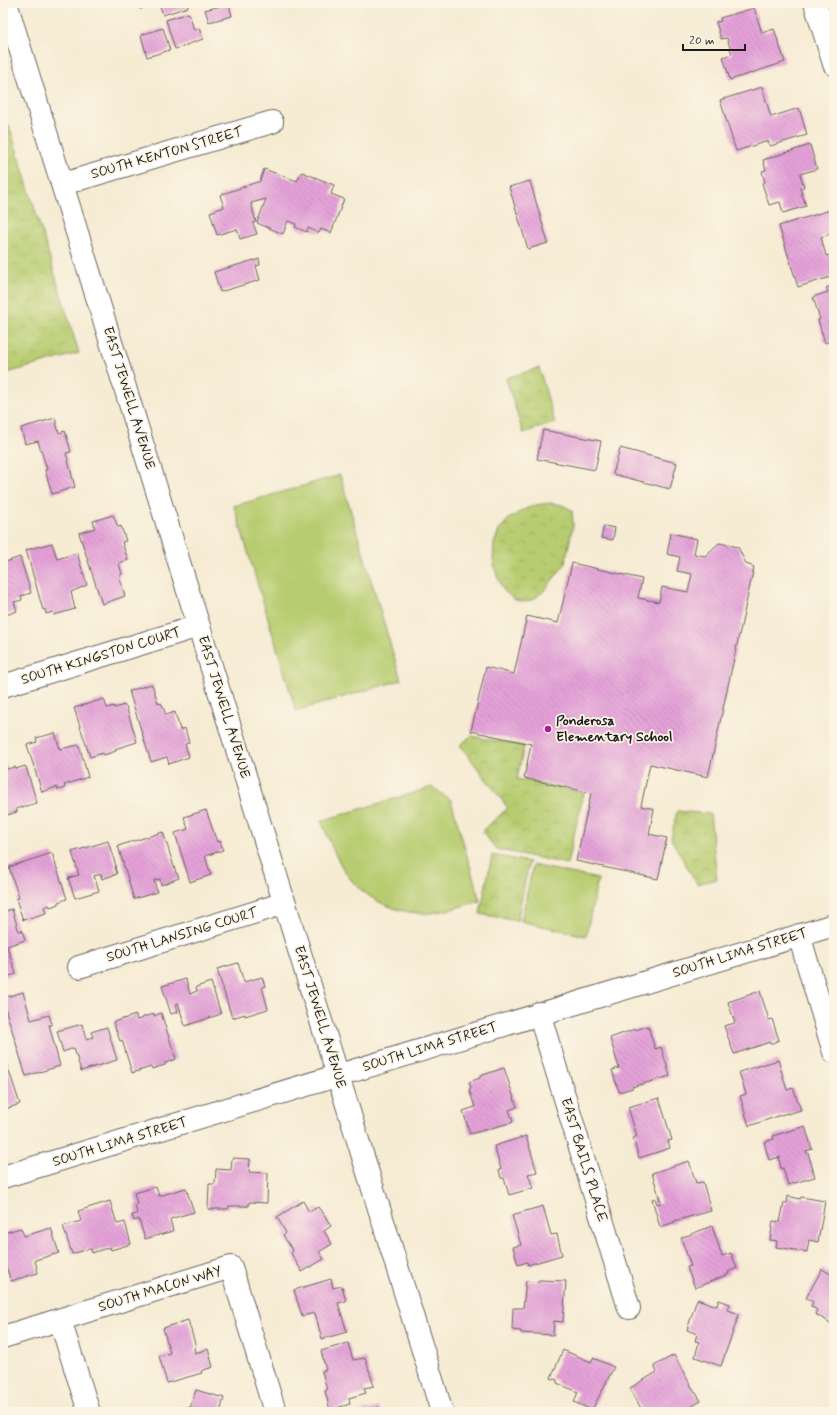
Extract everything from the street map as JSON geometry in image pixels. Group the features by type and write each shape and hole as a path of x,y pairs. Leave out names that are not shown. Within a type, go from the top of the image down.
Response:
{"street":[{"name":"EAST JEWELL AVENUE","path":"6,3 442,1412"},
{"path":"815,3 834,64"},
{"name":"SOUTH KENTON STREET","path":"62,184 272,122"},
{"name":"SOUTH KINGSTON COURT","path":"3,686 199,626"},
{"name":"SOUTH LANSING COURT","path":"79,967 284,903"},
{"name":"SOUTH LIMA STREET","path":"3,1177 338,1076 539,1013 834,925"},
{"path":"799,935 834,1052"},
{"name":"EAST BAILS PLACE","path":"539,1013 629,1308"},
{"name":"SOUTH MACON WAY","path":"3,1337 231,1267 275,1412"},
{"path":"60,1320 89,1412"}],"green space":[{"path":"9,125 79,353 3,374 3,127"},
{"path":"539,368 555,423 523,433 506,378"},
{"path":"340,475 401,680 296,711 234,506"},
{"path":"550,503 562,505 572,510 573,525 565,564 544,591 534,599 525,602 515,600 504,591 497,576 493,560 494,544 499,530 509,519 521,511 535,505"},
{"path":"471,736 524,746 517,779 584,793 567,864 496,849 482,831 508,808 460,745"},
{"path":"432,787 451,800 480,901 435,912 418,913 384,904 374,899 355,885 340,863 321,821"},
{"path":"677,811 710,814 717,879 697,884 671,839"},
{"path":"492,855 529,862 517,921 480,914"},
{"path":"533,865 598,879 586,936 521,921"}],"building":[{"path":"138,3 157,3 140,9"},
{"path":"159,3 187,3 188,7 163,15"},
{"path":"229,4 232,16 209,22 205,10"},
{"path":"754,8 762,33 774,29 785,62 730,80 723,57 732,54 727,38 721,39 716,22 721,21 720,18"},
{"path":"189,13 194,30 199,28 203,39 175,49 166,20"},
{"path":"163,28 170,50 147,57 141,35"},
{"path":"762,87 771,117 799,108 807,135 770,146 768,141 736,151 720,100"},
{"path":"810,145 817,169 800,174 804,187 800,188 806,206 783,213 780,202 769,205 762,183 765,182 762,171 766,170 763,160"},
{"path":"264,169 297,181 302,172 334,185 331,194 344,199 331,233 321,229 319,233 308,228 307,232 295,227 296,224 288,221 283,234 257,223 266,199 251,203 256,222 253,223 257,234 240,239 237,229 217,235 210,212 224,207 220,195 260,181"},
{"path":"530,181 548,243 528,249 509,187"},
{"path":"830,210 834,222 834,233 821,237 826,256 834,254 834,276 798,287 779,226"},
{"path":"259,259 260,265 256,266 260,280 220,292 214,272"},
{"path":"834,285 834,348 832,348 830,341 825,343 818,320 820,319 813,297 828,292 826,288"},
{"path":"55,418 59,433 65,431 71,452 66,453 75,487 52,494 45,470 47,469 38,441 25,444 21,428"},
{"path":"543,430 601,441 595,470 537,459"},
{"path":"620,448 677,463 670,489 613,474"},
{"path":"113,515 118,527 121,526 126,541 122,542 128,560 119,563 122,574 119,576 125,596 102,604 79,533 95,528 93,521"},
{"path":"604,526 615,528 613,540 601,538"},
{"path":"671,533 697,539 694,554 705,556 719,543 738,547 746,564 754,567 708,777 650,764 641,806 654,809 649,834 667,838 658,879 576,861 591,793 524,778 531,744 471,731 486,667 514,674 527,616 558,623 572,563 642,579 638,598 659,602 662,587 688,592 692,574 677,571 680,557 667,554"},
{"path":"52,543 57,559 77,553 87,585 71,592 75,609 54,615 53,612 46,614 45,609 43,610 26,550"},
{"path":"20,557 31,593 21,596 22,600 14,602 17,611 3,616 3,563"},
{"path":"152,684 158,703 162,704 166,715 175,712 180,730 185,728 189,743 185,744 189,757 169,764 167,757 151,762 129,691"},
{"path":"104,699 107,708 114,706 115,708 124,705 126,706 137,742 115,749 116,751 104,755 103,753 90,757 74,708"},
{"path":"55,733 60,749 79,745 88,777 64,785 65,788 58,790 57,787 42,792 27,745 37,742 36,738"},
{"path":"3,760 7,769 26,767 37,803 16,809 17,812 4,816 5,818 3,818"},
{"path":"206,810 217,842 220,841 223,850 205,856 211,875 190,882 175,833 188,829 184,817"},
{"path":"163,832 179,878 161,885 160,879 154,880 157,892 134,899 118,846"},
{"path":"108,841 117,874 102,879 101,874 94,876 99,891 75,898 68,878 79,875 72,852"},
{"path":"52,853 67,899 58,902 59,904 44,907 46,913 23,920 16,899 19,898 9,867"},
{"path":"12,909 19,932 22,930 25,940 7,946 16,974 3,978 3,912"},
{"path":"238,963 244,982 262,977 265,986 262,987 268,1009 245,1016 245,1014 232,1018 217,969"},
{"path":"186,979 190,994 197,991 196,987 211,982 221,1014 185,1026 178,1003 176,1004 178,1012 171,1014 162,986"},
{"path":"760,991 769,1020 772,1019 779,1040 734,1054 724,1026 735,1023 728,1002"},
{"path":"23,992 31,1020 49,1015 52,1025 49,1025 60,1066 26,1076 3,1001 3,998"},
{"path":"161,1013 176,1059 165,1063 165,1065 152,1069 151,1067 132,1073 122,1040 120,1041 113,1022 136,1015 137,1020"},
{"path":"82,1024 86,1039 93,1037 91,1032 107,1027 117,1060 81,1071 74,1048 63,1052 57,1031"},
{"path":"648,1026 655,1049 661,1047 670,1076 619,1092 612,1070 619,1068 610,1038"},
{"path":"3,1053 20,1104 3,1110"},
{"path":"778,1060 787,1090 793,1088 801,1110 787,1113 749,1126 740,1096 746,1094 739,1072"},
{"path":"504,1068 517,1107 509,1110 513,1122 470,1134 463,1111 475,1107 469,1089 471,1088 469,1082 480,1078 480,1076"},
{"path":"659,1098 672,1140 668,1141 670,1148 639,1158 633,1138 637,1136 628,1107"},
{"path":"805,1126 812,1149 806,1151 808,1153 815,1177 788,1185 783,1168 781,1169 780,1157 769,1160 764,1142 774,1139 773,1136"},
{"path":"526,1136 537,1172 528,1174 533,1188 509,1195 504,1178 501,1178 499,1170 501,1169 494,1146"},
{"path":"232,1158 250,1159 249,1172 268,1173 267,1203 249,1202 249,1206 229,1206 228,1209 208,1209 209,1184 215,1184 216,1169 231,1170"},
{"path":"689,1161 696,1183 703,1182 711,1211 674,1221 675,1222 660,1227 652,1199 655,1198 657,1204 661,1203 652,1173"},
{"path":"156,1187 159,1196 186,1188 194,1212 170,1219 173,1231 145,1239 139,1219 134,1221 132,1215 137,1214 135,1205 137,1204 134,1193"},
{"path":"788,1196 800,1199 801,1197 825,1201 818,1242 809,1240 807,1252 776,1247 777,1241 770,1240 773,1221 780,1222 784,1203 787,1203"},
{"path":"110,1201 117,1224 125,1222 131,1244 111,1250 110,1247 92,1253 91,1249 89,1249 72,1254 63,1226 81,1221 78,1211"},
{"path":"303,1201 309,1212 318,1207 322,1211 331,1226 324,1231 332,1244 319,1252 324,1259 302,1272 291,1253 293,1251 283,1235 286,1233 277,1217"},
{"path":"543,1206 551,1235 557,1234 562,1255 528,1265 527,1262 518,1265 513,1247 521,1245 512,1215"},
{"path":"712,1226 722,1256 731,1253 737,1268 728,1272 729,1274 695,1288 687,1267 691,1266 681,1238"},
{"path":"21,1228 24,1236 51,1228 59,1253 35,1260 38,1273 11,1281 3,1258 3,1233"},
{"path":"822,1269 834,1276 834,1325 815,1314 817,1310 811,1306 813,1302 806,1298"},
{"path":"331,1279 333,1288 342,1286 346,1301 338,1303 347,1332 322,1339 315,1313 302,1316 294,1290"},
{"path":"539,1280 566,1281 563,1322 554,1321 553,1335 521,1333 521,1331 512,1330 513,1308 523,1308 526,1281 539,1282"},
{"path":"697,1299 717,1306 719,1300 730,1304 728,1310 739,1314 721,1366 695,1357 699,1342 695,1341 697,1334 687,1330"},
{"path":"188,1320 196,1347 194,1348 195,1353 208,1349 213,1367 201,1371 202,1373 167,1383 159,1356 170,1353 163,1328"},
{"path":"348,1343 353,1360 365,1358 374,1386 364,1388 366,1393 349,1398 350,1404 330,1410 322,1371 326,1370 321,1351"},
{"path":"563,1350 591,1362 593,1358 614,1367 592,1410 574,1402 578,1392 557,1383 557,1380 551,1378"},
{"path":"674,1355 701,1401 682,1412 643,1412 630,1388 657,1372 654,1366"},
{"path":"196,1390 224,1398 220,1412 184,1412 186,1407 190,1408"},
{"path":"379,1407 380,1412 359,1412 369,1410"}],"place":[{"name":"Ponderosa Elementary School","path":"548,729"}]}
